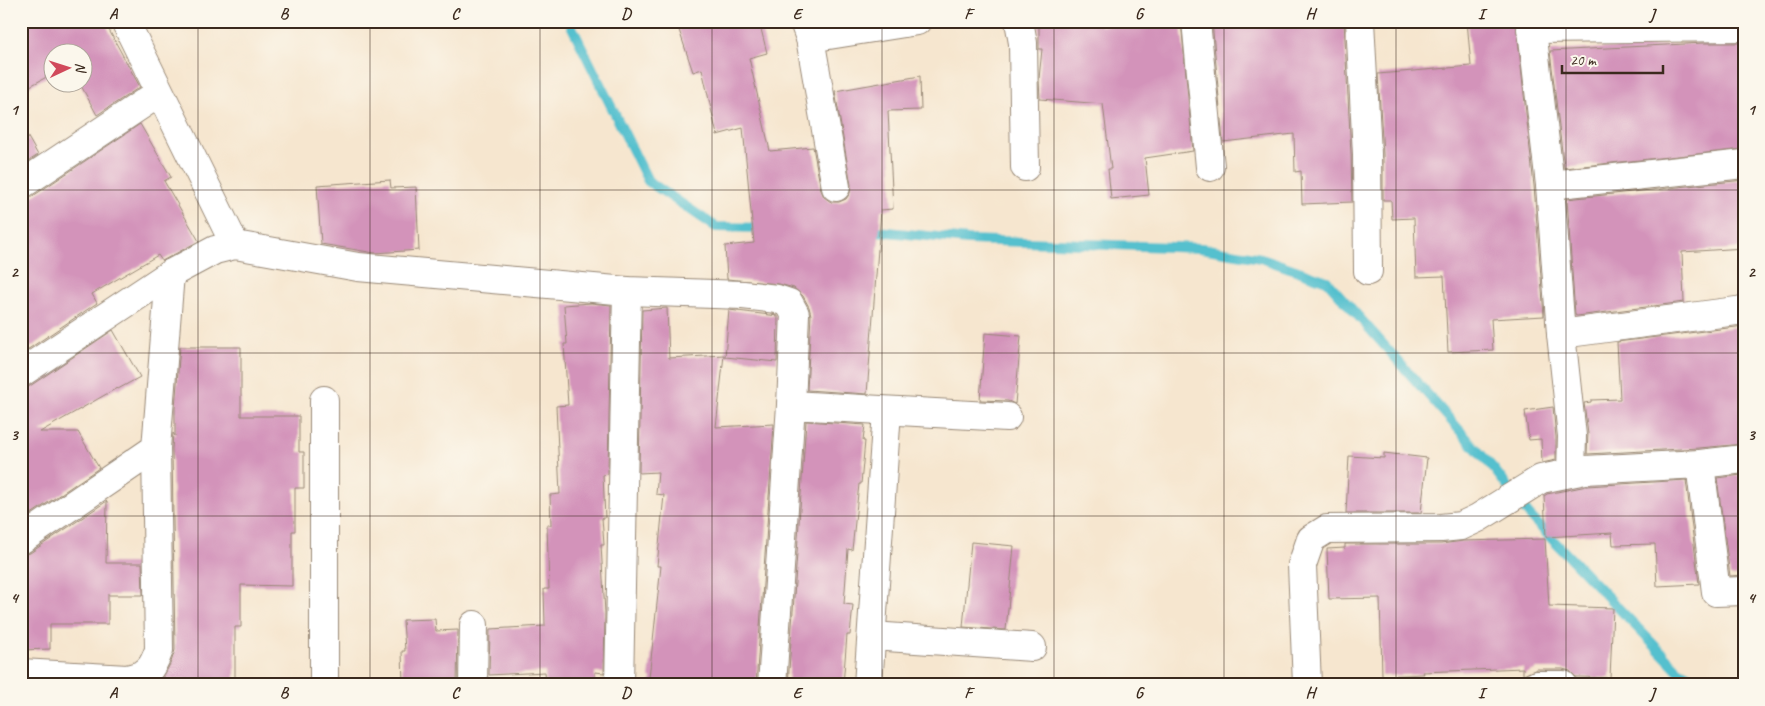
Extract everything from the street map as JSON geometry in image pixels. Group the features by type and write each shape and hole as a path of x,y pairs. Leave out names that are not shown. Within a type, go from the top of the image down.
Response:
{"street":[{"path":"125,21 159,93 236,245"},
{"path":"836,187 806,30 917,21"},
{"path":"1020,21 1023,43 1025,167"},
{"path":"1196,21 1210,167"},
{"path":"1360,21 1367,154 1368,271"},
{"path":"1571,472 1572,436 1561,334 1550,185 1531,25 1744,27"},
{"path":"21,185 159,93"},
{"path":"1550,185 1744,164"},
{"path":"21,373 170,274 215,250 236,245 358,267 627,291 743,295 777,299 789,303 795,314 791,405 772,685"},
{"path":"21,673 127,679 140,676 153,667 159,650 156,448 170,274"},
{"path":"619,685 627,291"},
{"path":"1561,334 1744,310"},
{"path":"324,400 324,685"},
{"path":"791,405 1007,417"},
{"path":"868,685 887,411"},
{"path":"21,540 156,448"},
{"path":"1307,685 1302,565 1311,539 1327,529 1441,528 1461,526 1478,518 1541,479 1571,472 1700,464 1744,459"},
{"path":"1700,464 1716,592 1744,591"},
{"path":"473,685 474,625"},
{"path":"872,636 1032,647"},
{"path":"1537,685 1563,685"}],"building":[{"path":"21,21 104,21 140,87 97,115 84,92 92,92 92,42 42,42 42,79 21,91"},
{"path":"676,21 759,21 767,53 749,58 770,151 813,147 821,190 824,197 831,202 839,202 846,199 850,193 851,185 835,91 920,76 921,110 888,111 893,209 881,210 867,394 807,390 811,315 803,296 794,288 779,284 727,279 725,246 754,243 743,128 717,135 702,69 693,72"},
{"path":"1039,21 1100,21 1101,26 1136,21 1181,21 1193,151 1145,158 1149,195 1111,199 1108,169 1111,169 1103,104 1040,99 1039,79 1042,49 1039,49"},
{"path":"1212,21 1344,21 1352,202 1302,204 1301,171 1295,172 1294,134 1223,142"},
{"path":"1467,21 1516,21 1534,186 1544,316 1491,319 1493,350 1448,352 1444,276 1416,277 1414,218 1392,219 1391,200 1383,200 1383,154 1378,74 1471,66"},
{"path":"1704,43 1744,43 1744,149 1564,168 1550,51"},
{"path":"140,124 171,177 164,181 199,241 162,261 158,255 92,294 97,303 21,354 21,201 30,198"},
{"path":"21,125 38,155 21,166"},
{"path":"390,180 391,188 416,187 419,250 375,253 321,244 317,185"},
{"path":"1744,180 1744,248 1682,252 1684,302 1575,315 1567,199"},
{"path":"591,303 611,305 608,474 603,475 605,518 602,518 604,545 601,545 605,613 604,673 595,672 595,685 546,685 545,672 489,675 490,629 545,626 544,589 549,589 547,525 551,525 550,495 560,494 556,406 568,405 564,344 567,344 564,305"},
{"path":"667,308 669,358 724,355 716,427 774,424 756,685 650,685 651,678 649,678 661,566 657,566 664,495 656,494 658,472 639,473 642,310"},
{"path":"729,310 778,316 777,362 725,357"},
{"path":"1744,326 1744,444 1587,454 1588,434 1584,403 1591,402 1591,400 1620,399 1617,342"},
{"path":"113,330 140,377 40,432 78,432 99,468 21,521 21,389 30,386"},
{"path":"985,333 1021,336 1015,404 1008,401 980,400"},
{"path":"180,347 241,347 241,416 299,416 299,452 304,452 304,488 295,488 295,531 292,531 292,586 241,585 241,627 235,627 235,681 164,680 175,650 172,449 173,433 175,436 175,408"},
{"path":"1553,407 1556,460 1542,463 1541,439 1529,440 1525,411"},
{"path":"806,421 865,425 861,484 859,484 852,550 848,549 844,604 853,605 850,635 847,635 843,685 788,685"},
{"path":"1384,453 1427,458 1421,513 1346,513 1349,456 1384,458"},
{"path":"1742,475 1744,575 1730,576 1717,478"},
{"path":"1686,480 1699,584 1657,586 1655,544 1613,545 1612,533 1546,537 1544,496 1547,494 1587,486"},
{"path":"107,501 106,563 142,563 143,595 108,595 108,624 50,624 50,649 21,650 21,555 30,553"},
{"path":"1545,539 1549,606 1613,608 1610,678 1576,677 1570,671 1563,669 1537,669 1523,675 1523,668 1423,672 1424,674 1382,676 1380,598 1329,599 1327,549 1345,548 1345,544 1441,544 1463,541"},
{"path":"971,542 1014,546 1006,630 963,627"},
{"path":"435,619 436,631 458,630 457,683 403,685 402,651 405,651 403,620"}],"waterway":[{"path":"569,21 648,181 716,227 765,228"},
{"path":"867,230 968,240 1201,248 1261,258 1327,281 1494,469 1529,515 1678,670 1706,685"}]}
